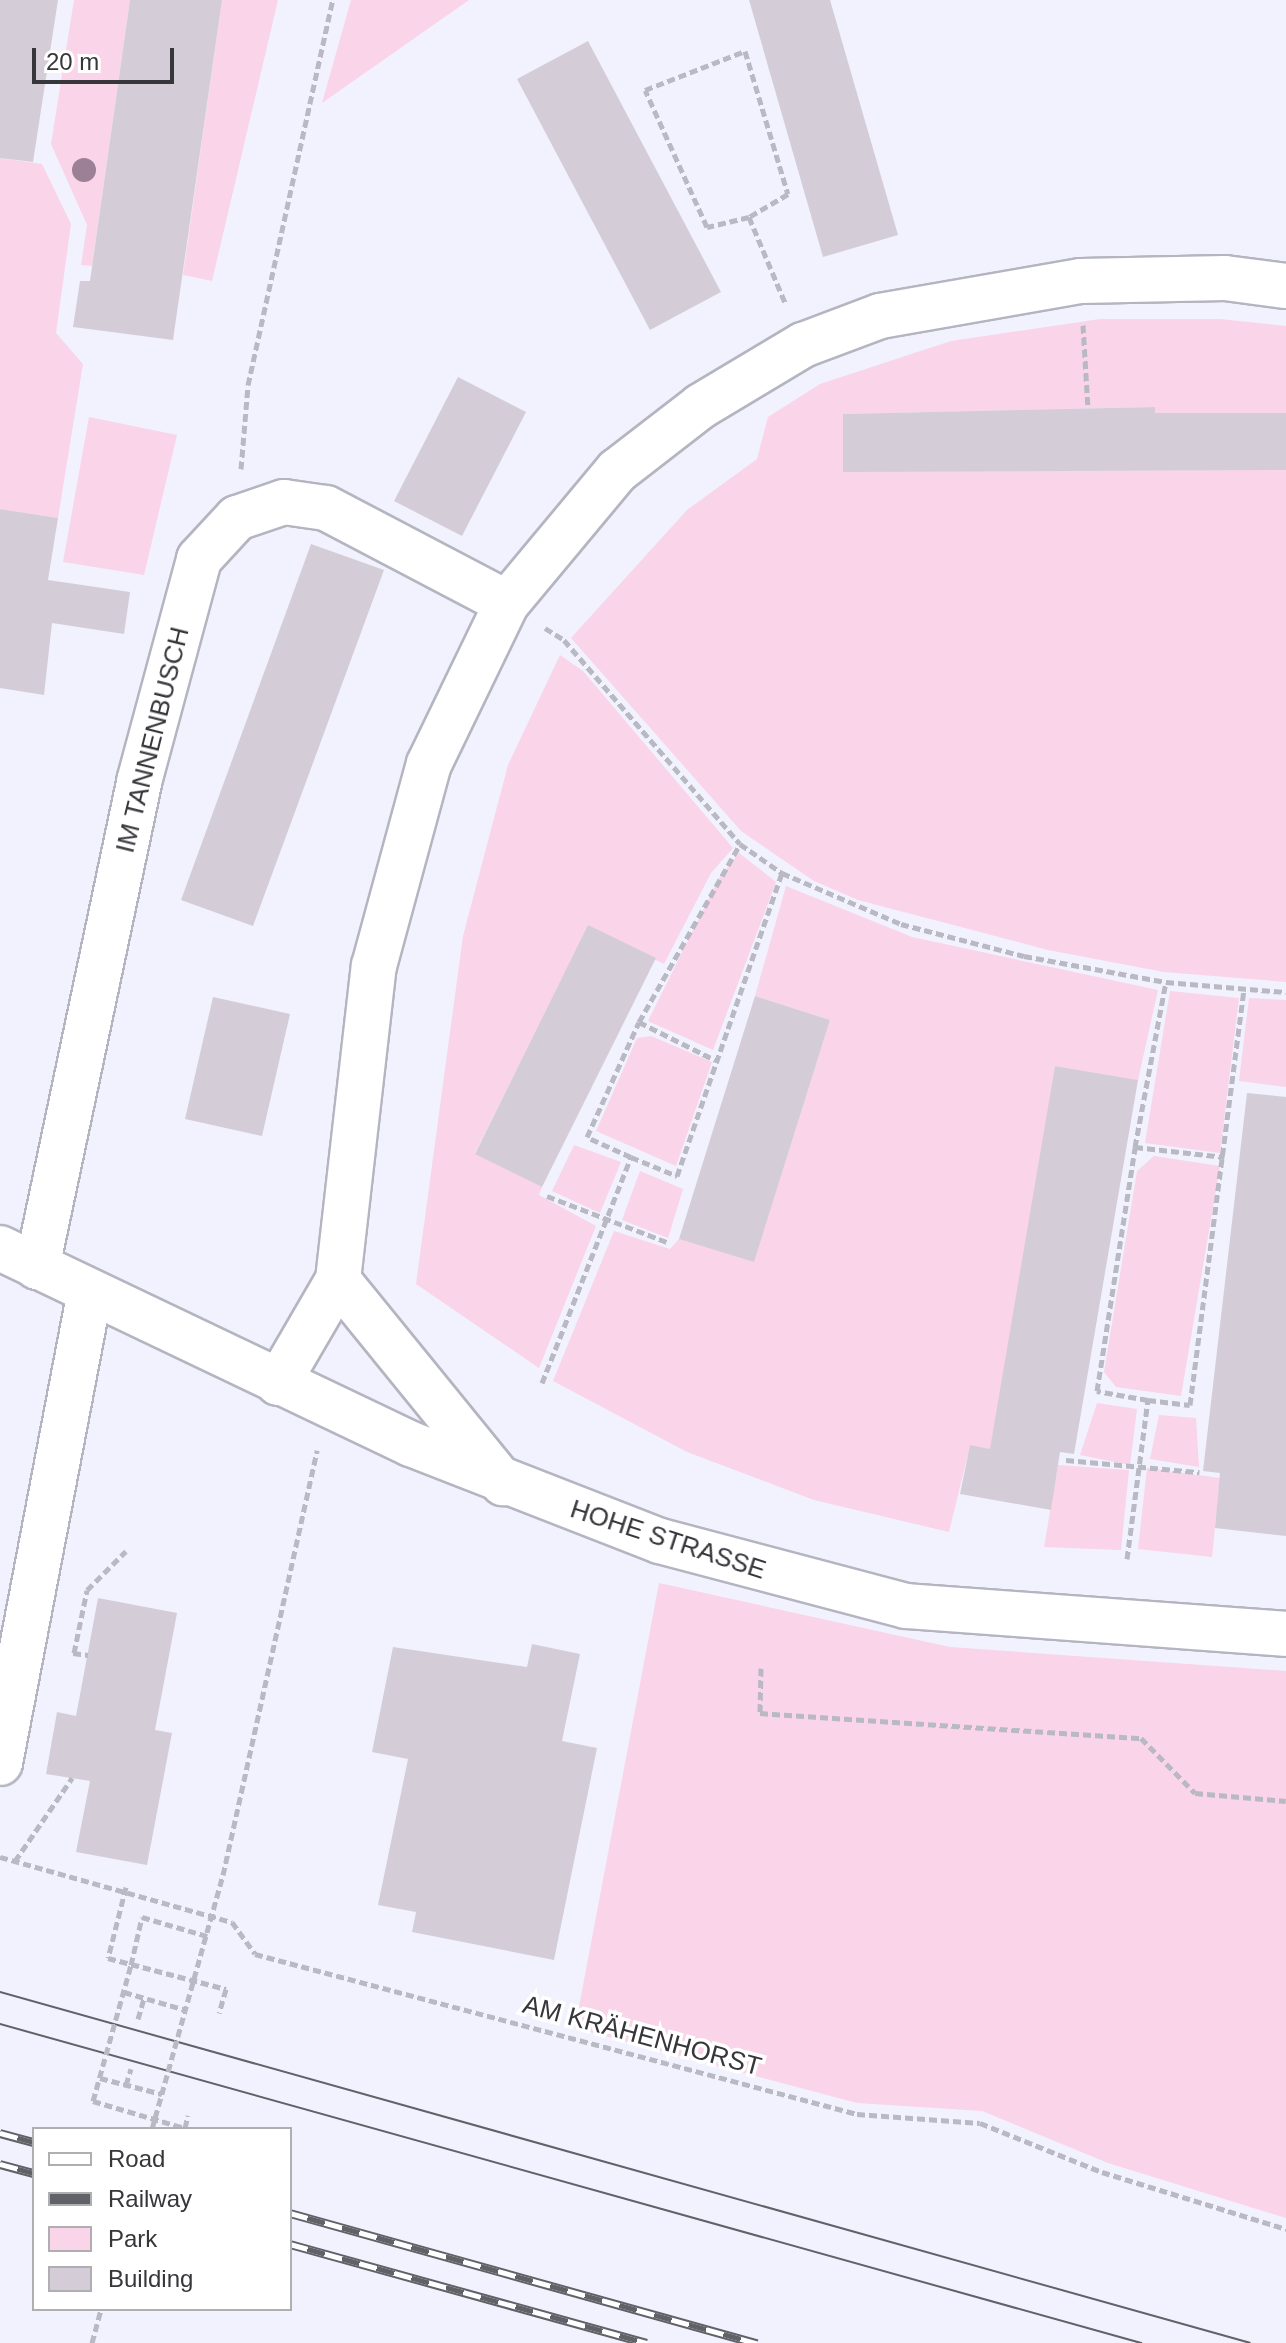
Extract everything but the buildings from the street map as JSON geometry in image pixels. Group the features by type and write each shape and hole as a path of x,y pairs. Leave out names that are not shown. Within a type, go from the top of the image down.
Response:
{"street":[{"path":"278,1383 338,1280 374,966 394,875 457,695 507,603 617,471 701,406 803,345 918,306 1081,281 1225,278 1286,286"},
{"name":"IM TANNENBUSCH","path":"18,1258 199,559 237,518 284,502 326,508 507,603"},
{"name":"HOHE STRASSE","path":"18,1258 278,1383 503,1483 660,1541 906,1606 1286,1634"},
{"path":"338,1280 503,1483"},
{"path":"0,1763 90,1293"}],"path":[{"path":"237,518 248,385 333,0"},
{"path":"745,51 788,194 749,217 707,227 645,90 745,51"},
{"path":"749,217 803,345"},
{"path":"1081,281 1088,408"},
{"path":"507,603 564,640 740,844 782,873 901,924 1166,982 1286,992"},
{"path":"740,844 639,1022 587,1137 677,1176 782,873"},
{"path":"1166,982 1135,1147 1097,1391 1190,1405 1244,990"},
{"path":"639,1022 715,1060"},
{"path":"1135,1147 1224,1157"},
{"path":"542,1383 631,1157"},
{"path":"547,1196 606,1223 667,1242"},
{"path":"1127,1559 1148,1400"},
{"path":"153,2127 223,1875 320,1437"},
{"path":"1066,1460 1199,1472"},
{"path":"74,1653 87,1590 126,1551"},
{"path":"761,1668 760,1713 1141,1738 1195,1793 1286,1801"},
{"path":"15,1861 72,1778"},
{"name":"AM KRÄHENHORST","path":"0,1857 126,1887 232,1922 255,1954 857,2114 980,2123 1102,2172 1286,2229"},
{"path":"126,1887 108,1958 226,1989 219,2013"},
{"path":"182,2127 93,2101 142,1917 207,1936"},
{"path":"124,1992 186,2010"},
{"path":"138,2019 144,1998"},
{"path":"126,2085 131,2069"},
{"path":"100,2078 162,2094"},
{"path":"185,2127 188,2115"},
{"path":"92,2343 100,2311"}],"green space":[{"path":"74,0 130,0 92,266 81,265 87,225 51,144"},
{"path":"222,0 278,0 212,281 183,275"},
{"path":"351,0 469,0 322,103"},
{"path":"0,158 42,164 71,224 56,333 83,364 58,518 0,509"},
{"path":"1100,319 1220,319 1286,326 1286,413 1155,413 1154,407 844,414 843,471 1286,470 1286,982 1164,972 1048,950 858,900 814,881 741,831 571,638 687,510 757,459 768,417 820,384 951,341"},
{"path":"89,417 177,435 144,575 63,562"},
{"path":"560,655 583,671 733,848 711,873 664,964 588,926 475,1153 542,1187 539,1195 596,1226 539,1368 416,1284 463,936 508,765"},
{"path":"739,853 776,882 713,1050 648,1021 719,878"},
{"path":"786,886 912,937 1158,990 1138,1080 1055,1066 995,1451 970,1446 949,1532 814,1500 687,1452 553,1381 614,1231 670,1249 679,1239 754,1261 830,1020 755,996"},
{"path":"1170,991 1239,998 1220,1153 1145,1143"},
{"path":"1249,998 1286,1000 1286,1087 1239,1081"},
{"path":"651,1036 712,1062 676,1166 596,1131 637,1038"},
{"path":"574,1145 621,1162 600,1213 552,1191"},
{"path":"1154,1156 1220,1166 1181,1396 1116,1387 1104,1372 1137,1171"},
{"path":"640,1171 683,1189 668,1238 622,1220"},
{"path":"1097,1403 1137,1409 1130,1465 1080,1455"},
{"path":"1159,1415 1196,1418 1199,1467 1150,1459"},
{"path":"1058,1465 1129,1470 1121,1550 1044,1547"},
{"path":"1147,1468 1220,1478 1212,1557 1138,1549"},
{"path":"659,1583 950,1647 1286,1671 1286,2218 1108,2163 982,2111 857,2103 575,2028"}],"tram line":[{"path":"0,1992 1250,2343"},
{"path":"0,2024 1141,2343"}],"railway":[{"path":"0,2133 32,2141"},
{"path":"0,2164 32,2172"},
{"path":"292,2214 757,2343"},
{"path":"292,2245 646,2343"}]}
